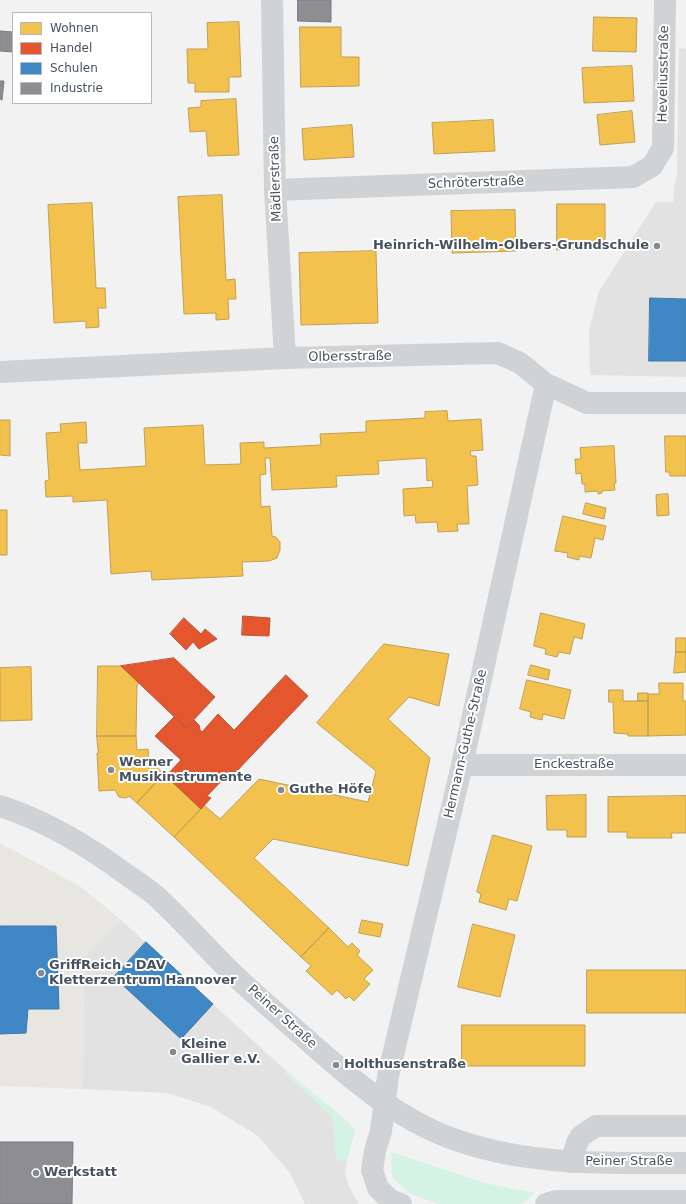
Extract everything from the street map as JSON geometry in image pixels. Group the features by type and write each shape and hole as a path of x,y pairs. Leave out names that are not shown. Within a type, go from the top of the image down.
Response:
{"street":[{"name":"Mädlerstraße","path":"272,0 275,190 285,358"},
{"name":"Heveliusstraße","path":"662,148 665,0"},
{"name":"Schröterstraße","path":"275,190 633,177 652,166 662,148"},
{"name":"Olbersstraße","path":"0,372 285,358 498,353 520,363 546,384 587,403 686,403"},
{"name":"Hermann-Guthe-Straße","path":"385,1103 388,1076 462,765 546,384"},
{"name":"Enckestraße","path":"462,765 686,765"},
{"name":"Peiner Straße","path":"0,806 25,814 72,837 155,895 232,972 336,1065 385,1103 422,1125 462,1142 518,1156 571,1162 686,1163"},
{"path":"385,1103 381,1130 375,1151 372,1170 378,1188 390,1200 401,1204"},
{"name":"Peiner Straße","path":"571,1162 577,1143 581,1136 596,1126 686,1126"},
{"path":"546,1204 556,1200 686,1201"}],"shaded area":[{"name":"Heinrich-Wilhelm-Olbers-Grundschule","path":"679,48 686,49 686,377 590,375 589,330 599,291 656,202 673,202 675,181 677,177"},
{"path":"0,843 81,887 121,920 88,952 84,975 83,1089 0,1086"},
{"name":"Kleine Gallier e.V.","path":"121,920 294,1078 348,1122 355,1131 345,1173 349,1187 359,1204 305,1204 290,1173 258,1136 211,1107 167,1093 83,1089 84,975 88,952"}],"green space":[{"path":"287,1071 348,1122 355,1131 347,1160 336,1161 333,1118 285,1073"},
{"path":"391,1152 485,1183 535,1193 521,1204 439,1204 410,1194 392,1177"}],"building: Wohnen":[{"path":"594,17 637,18 636,52 593,51"},
{"path":"239,22 241,77 229,77 229,92 195,92 195,83 188,83 187,49 208,49 207,23"},
{"path":"300,27 341,27 341,57 359,57 359,86 301,87"},
{"path":"632,66 634,101 584,103 582,68"},
{"path":"236,99 239,155 208,156 206,131 190,132 188,108 201,107 201,101"},
{"path":"632,111 635,142 600,145 597,115"},
{"path":"493,120 495,151 434,154 432,123"},
{"path":"352,125 354,157 304,160 302,129"},
{"path":"222,195 226,280 235,279 236,299 228,299 229,319 216,320 216,313 184,314 178,197"},
{"path":"92,203 96,288 105,288 106,308 98,308 99,327 86,328 86,321 54,323 48,205"},
{"path":"557,204 605,204 605,249 557,250"},
{"path":"515,210 516,251 452,253 451,211"},
{"path":"376,251 378,323 301,325 299,253"},
{"path":"447,411 448,421 481,419 483,450 470,451 471,456 476,456 478,485 467,486 469,524 457,524 458,531 438,532 437,522 416,523 415,515 404,516 403,489 433,487 432,480 427,481 426,458 378,461 379,474 336,476 337,487 272,490 270,458 265,458 266,474 260,475 261,507 270,506 272,536 276,537 280,542 280,550 277,558 269,561 242,562 243,576 152,580 151,571 111,574 107,500 73,502 73,496 46,497 45,481 49,480 46,433 61,432 60,424 86,422 87,443 78,443 80,470 146,466 144,428 203,425 205,465 241,464 240,443 264,442 264,448 321,445 320,434 366,432 366,421 425,418 425,412"},
{"path":"0,420 10,420 10,456 0,455"},
{"path":"665,436 686,436 686,476 670,476 669,472 666,472"},
{"path":"614,446 615,490 602,491 602,493 598,494 598,491 585,492 585,484 582,484 581,473 576,474 575,459 581,459 580,448"},
{"path":"668,494 669,515 657,516 656,495"},
{"path":"586,503 606,508 604,519 583,514"},
{"path":"0,510 7,510 7,555 0,555"},
{"path":"563,516 606,526 603,540 595,538 591,558 579,556 579,560 567,557 568,553 555,551"},
{"path":"541,613 585,624 582,639 574,637 570,654 559,652 557,657 545,654 546,649 534,646"},
{"path":"676,638 686,638 686,652 676,652"},
{"name":"Guthe Höfe","path":"384,644 449,654 439,706 409,697 388,719 430,758 408,866 273,839 254,858 329,928 301,957 174,837 204,805 220,819 259,779 368,802 376,771 317,723"},
{"path":"676,652 686,652 686,672 674,673"},
{"path":"531,665 550,670 548,680 528,675"},
{"path":"98,666 121,666 139,683 137,685 136,736 97,736"},
{"path":"31,667 32,720 0,721 0,668"},
{"path":"527,680 571,690 564,719 543,714 542,720 530,717 531,712 520,709"},
{"path":"659,683 683,683 683,701 686,701 686,735 648,736 648,694 659,694"},
{"path":"609,690 623,690 623,701 648,701 648,736 628,736 628,734 614,733 613,702 609,702"},
{"path":"638,693 648,693 648,701 638,701"},
{"path":"97,736 136,736 137,750 148,749 149,760 164,774 137,803 129,796 126,798 119,797 115,790 99,791"},
{"path":"164,774 201,809 174,837 137,803"},
{"path":"586,795 586,837 567,837 567,830 547,830 546,796"},
{"path":"686,796 686,833 671,833 672,838 627,838 627,832 608,832 608,797"},
{"path":"493,835 532,846 517,901 509,899 506,910 479,902 481,894 477,892"},
{"path":"362,920 383,924 380,937 359,933"},
{"path":"473,924 515,935 500,997 458,987"},
{"path":"329,928 348,947 352,943 360,951 357,955 373,970 364,979 370,984 354,1001 349,996 346,999 337,990 332,995 306,971 311,966 301,957"},
{"path":"587,970 686,970 686,1013 587,1013"},
{"path":"462,1025 585,1025 585,1066 462,1066"}],"building: Handel":[{"path":"243,616 270,618 269,636 242,635"},
{"path":"184,618 201,634 205,629 217,639 199,649 193,642 186,650 170,634"},
{"path":"174,658 215,697 186,728 121,666"},
{"path":"286,675 308,696 234,774 231,771 207,796 211,798 201,809 166,776 181,760 155,736 174,717 186,728 194,720 199,725 202,732 218,714 234,730"}],"building: Schulen":[{"path":"650,298 686,299 686,361 649,361"},
{"name":"GriffReich - DAV Kletterzentrum Hannover","path":"0,926 56,926 59,1009 28,1009 26,1033 0,1034"},
{"path":"146,942 213,1004 181,1039 114,977"}],"building: Industrie":[{"path":"298,0 331,0 331,22 298,21"},
{"path":"0,31 12,32 12,52 0,51"},
{"path":"0,81 4,81 2,100 0,99"},
{"name":"Werkstatt","path":"0,1142 73,1142 72,1204 0,1204"}],"place":[{"name":"Heinrich-Wilhelm-Olbers-Grundschule","path":"657,246"},
{"name":"Werner Musikinstrumente","path":"111,770"},
{"name":"Guthe Höfe","path":"281,790"},
{"name":"GriffReich - DAV Kletterzentrum Hannover","path":"41,973"},
{"name":"Kleine Gallier e.V.","path":"173,1052"},
{"name":"Holthusenstraße","path":"336,1065"},
{"name":"Werkstatt","path":"36,1173"}]}
